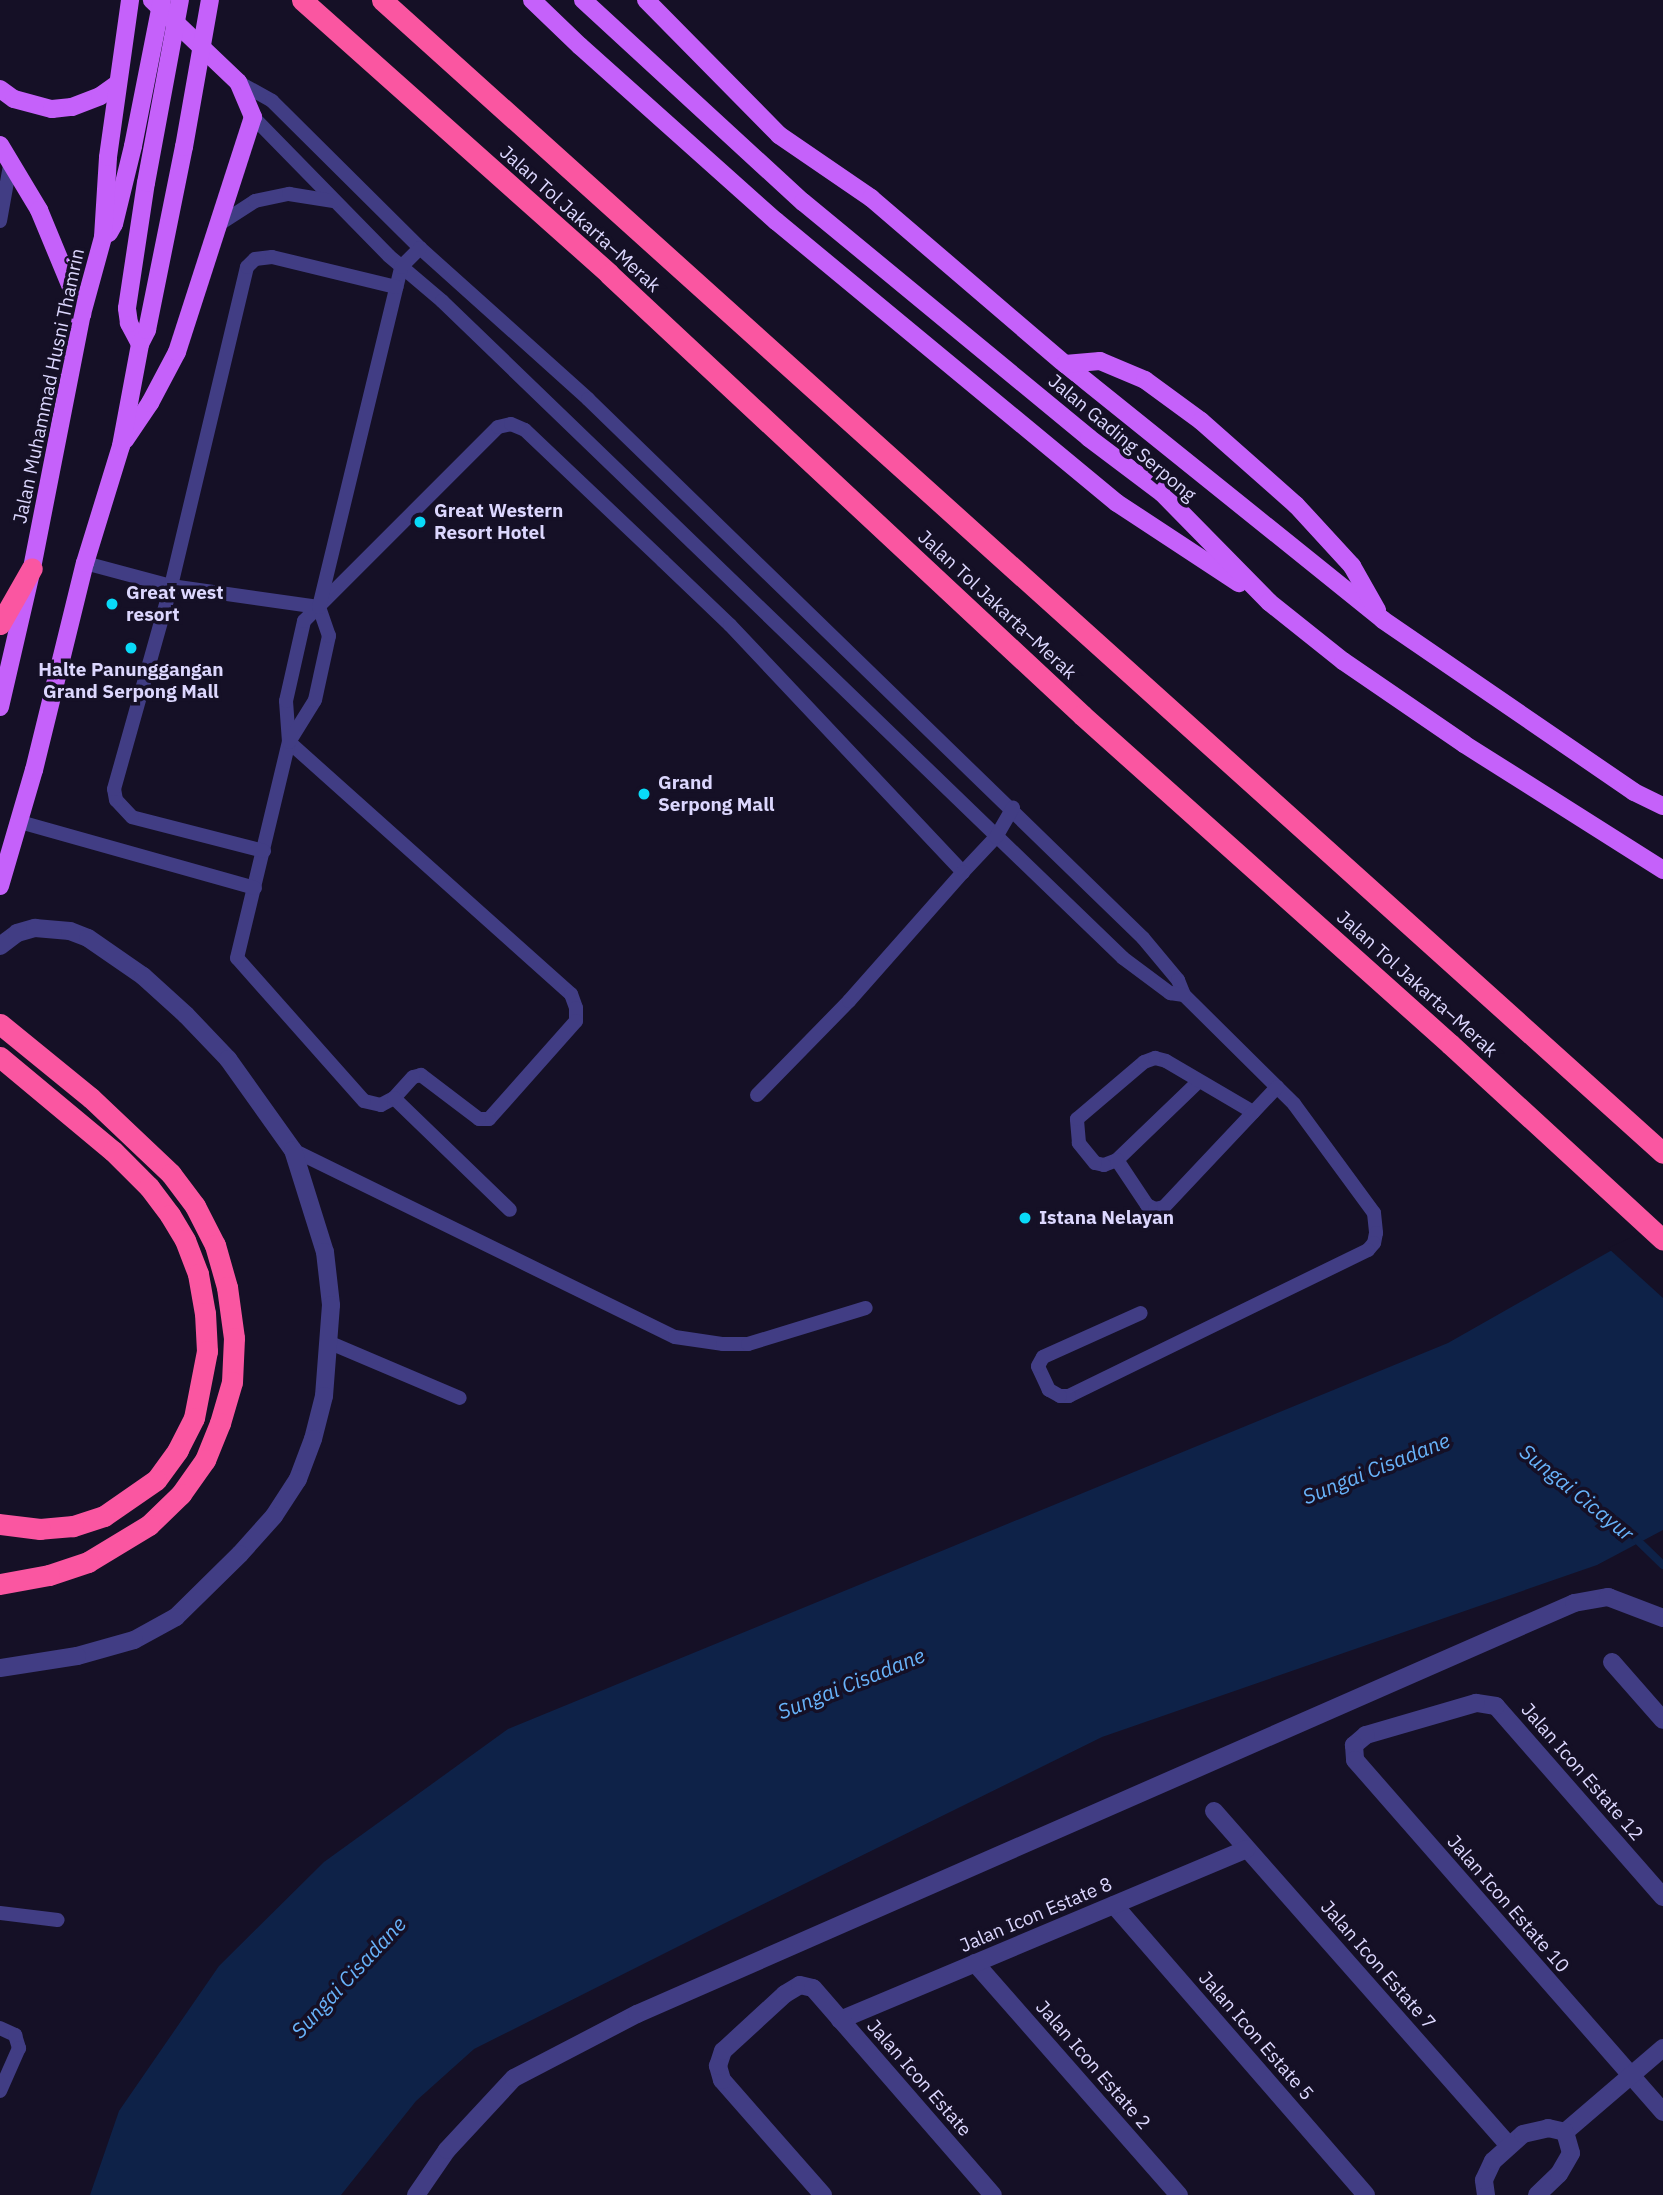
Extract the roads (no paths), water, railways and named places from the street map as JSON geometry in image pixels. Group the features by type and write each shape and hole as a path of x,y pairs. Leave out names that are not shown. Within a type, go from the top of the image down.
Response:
{"highway":[{"name":"Jalan Tol Jakarta–Merak","path":"302,0 609,274 1092,724 1450,1044 1663,1240"},
{"name":"Jalan Tol Jakarta–Merak","path":"382,0 1663,1153"},
{"path":"0,624 32,568"},
{"path":"0,1024 137,1139 171,1174 195,1206 215,1245 227,1287 234,1338 232,1382 220,1423 205,1460 180,1494 149,1525 88,1562 49,1575 0,1584"},
{"path":"0,1057 113,1151 149,1187 170,1215 185,1240 198,1274 205,1313 207,1351 194,1418 178,1451 156,1480 104,1516 73,1526 40,1529 0,1524"}],"main road":[{"name":"Jalan Muhammad Husni Thamrin","path":"0,707 32,568 82,314 103,237 108,158 130,0"},
{"path":"121,446 150,403 177,352 253,117 238,82 152,0"},
{"name":"Jalan Muhammad Husni Thamrin","path":"103,237 114,224 133,146 162,0"},
{"path":"140,344 129,323 127,308 146,183 180,0"},
{"path":"0,886 20,822 85,563 121,446 140,344 147,330 210,0"},
{"path":"532,0 776,221 1117,503 1269,602"},
{"name":"Jalan Gading Serpong","path":"583,0 803,202 1089,438 1161,493 1269,602 1343,662 1464,744 1663,870"},
{"name":"Jalan Gading Serpong","path":"646,0 779,135 871,198 1065,364 1383,620 1634,792 1663,806"},
{"path":"0,89 14,100 52,109 72,107 100,96 117,82"},
{"path":"0,145 11,160 55,245 82,314"},
{"path":"1065,364 1100,361 1145,380 1201,421 1296,505 1352,566 1383,620"}],"street":[{"path":"0,946 17,933 35,928 70,931 88,938 143,976 186,1015 228,1059 293,1150 325,1252 331,1305 324,1396 313,1440 298,1479 274,1516 176,1617 134,1640 77,1656 0,1668"},
{"path":"416,2195 447,2150 514,2078 637,2014 1574,1603 1608,1598 1663,1618"},
{"path":"1612,1662 1663,1720"},
{"name":"Jalan Icon Estate 10","path":"1496,1706 1476,1703 1366,1735 1354,1745 1355,1760 1663,2112"},
{"name":"Jalan Icon Estate 12","path":"1496,1706 1663,1897"},
{"name":"Jalan Icon Estate 7","path":"1214,1811 1509,2146"},
{"name":"Jalan Icon Estate 8","path":"840,2020 1247,1849"},
{"name":"Jalan Icon Estate 5","path":"1114,1905 1366,2195"},
{"name":"Jalan Icon Estate 2","path":"975,1963 1179,2195"},
{"name":"Jalan Icon Estate","path":"823,2195 722,2080 718,2066 723,2051 785,1994 800,1985 813,1988 993,2195"},
{"path":"1566,2132 1663,2048"},
{"path":"1486,2195 1484,2180 1493,2161 1523,2134 1548,2128 1566,2132"},
{"path":"1545,2192 1571,2153 1566,2132"}],"lane":[{"path":"238,82 272,101 420,248 588,399 1013,808 1143,938 1178,980 1184,995 1294,1104 1374,1213 1377,1223 1374,1243 1368,1250 1069,1396 1060,1396 1049,1390 1038,1366 1043,1357 1141,1313"},
{"path":"253,117 401,267 442,301 1123,958 1170,993 1184,995"},
{"path":"0,222 11,160"},
{"path":"218,225 256,201 289,194 333,201"},
{"path":"289,741 315,700 328,636 319,607 401,267 420,248"},
{"path":"264,851 132,817 116,800 114,789 171,586 247,267 255,259 272,257 396,287"},
{"path":"289,741 571,994 576,1008 576,1021 489,1119 479,1119 468,1113 421,1075 413,1077 394,1098 381,1105 364,1101 237,958 289,741 286,701 304,621 498,427 511,424 525,430 730,625 963,872"},
{"path":"85,563 171,586 319,607"},
{"path":"757,1095 849,1001 996,837 1013,808"},
{"path":"20,822 255,888"},
{"path":"1198,1082 1117,1160 1104,1165 1095,1163 1079,1143 1075,1125 1084,1111 1144,1062 1155,1058 1253,1112"},
{"path":"1117,1160 1146,1205 1156,1209 1164,1207 1277,1087"},
{"path":"394,1098 510,1210"},
{"path":"293,1150 675,1337 723,1344 748,1344 866,1308"},
{"path":"328,1342 460,1398"},
{"path":"0,1913 58,1920"},
{"path":"0,2028 15,2035 19,2048 0,2091"}],"water":[{"name":"Sungai Cisadane","path":"1663,1227 1663,1530 1597,1565 1102,1737 474,2049 416,2101 341,2195 90,2195 119,2111 219,1966 324,1862 508,1729 1448,1343 1621,1245"}],"waterway":[{"name":"Sungai Cicayur","path":"1632,1535 1663,1565"}],"place":[{"name":"Great Western Resort Hotel","path":"420,522"},
{"name":"Great west resort","path":"112,604"},
{"name":"Halte Panunggangan Grand Serpong Mall","path":"131,648"},
{"name":"Grand Serpong Mall","path":"644,794"},
{"name":"Istana Nelayan","path":"1025,1218"}]}
